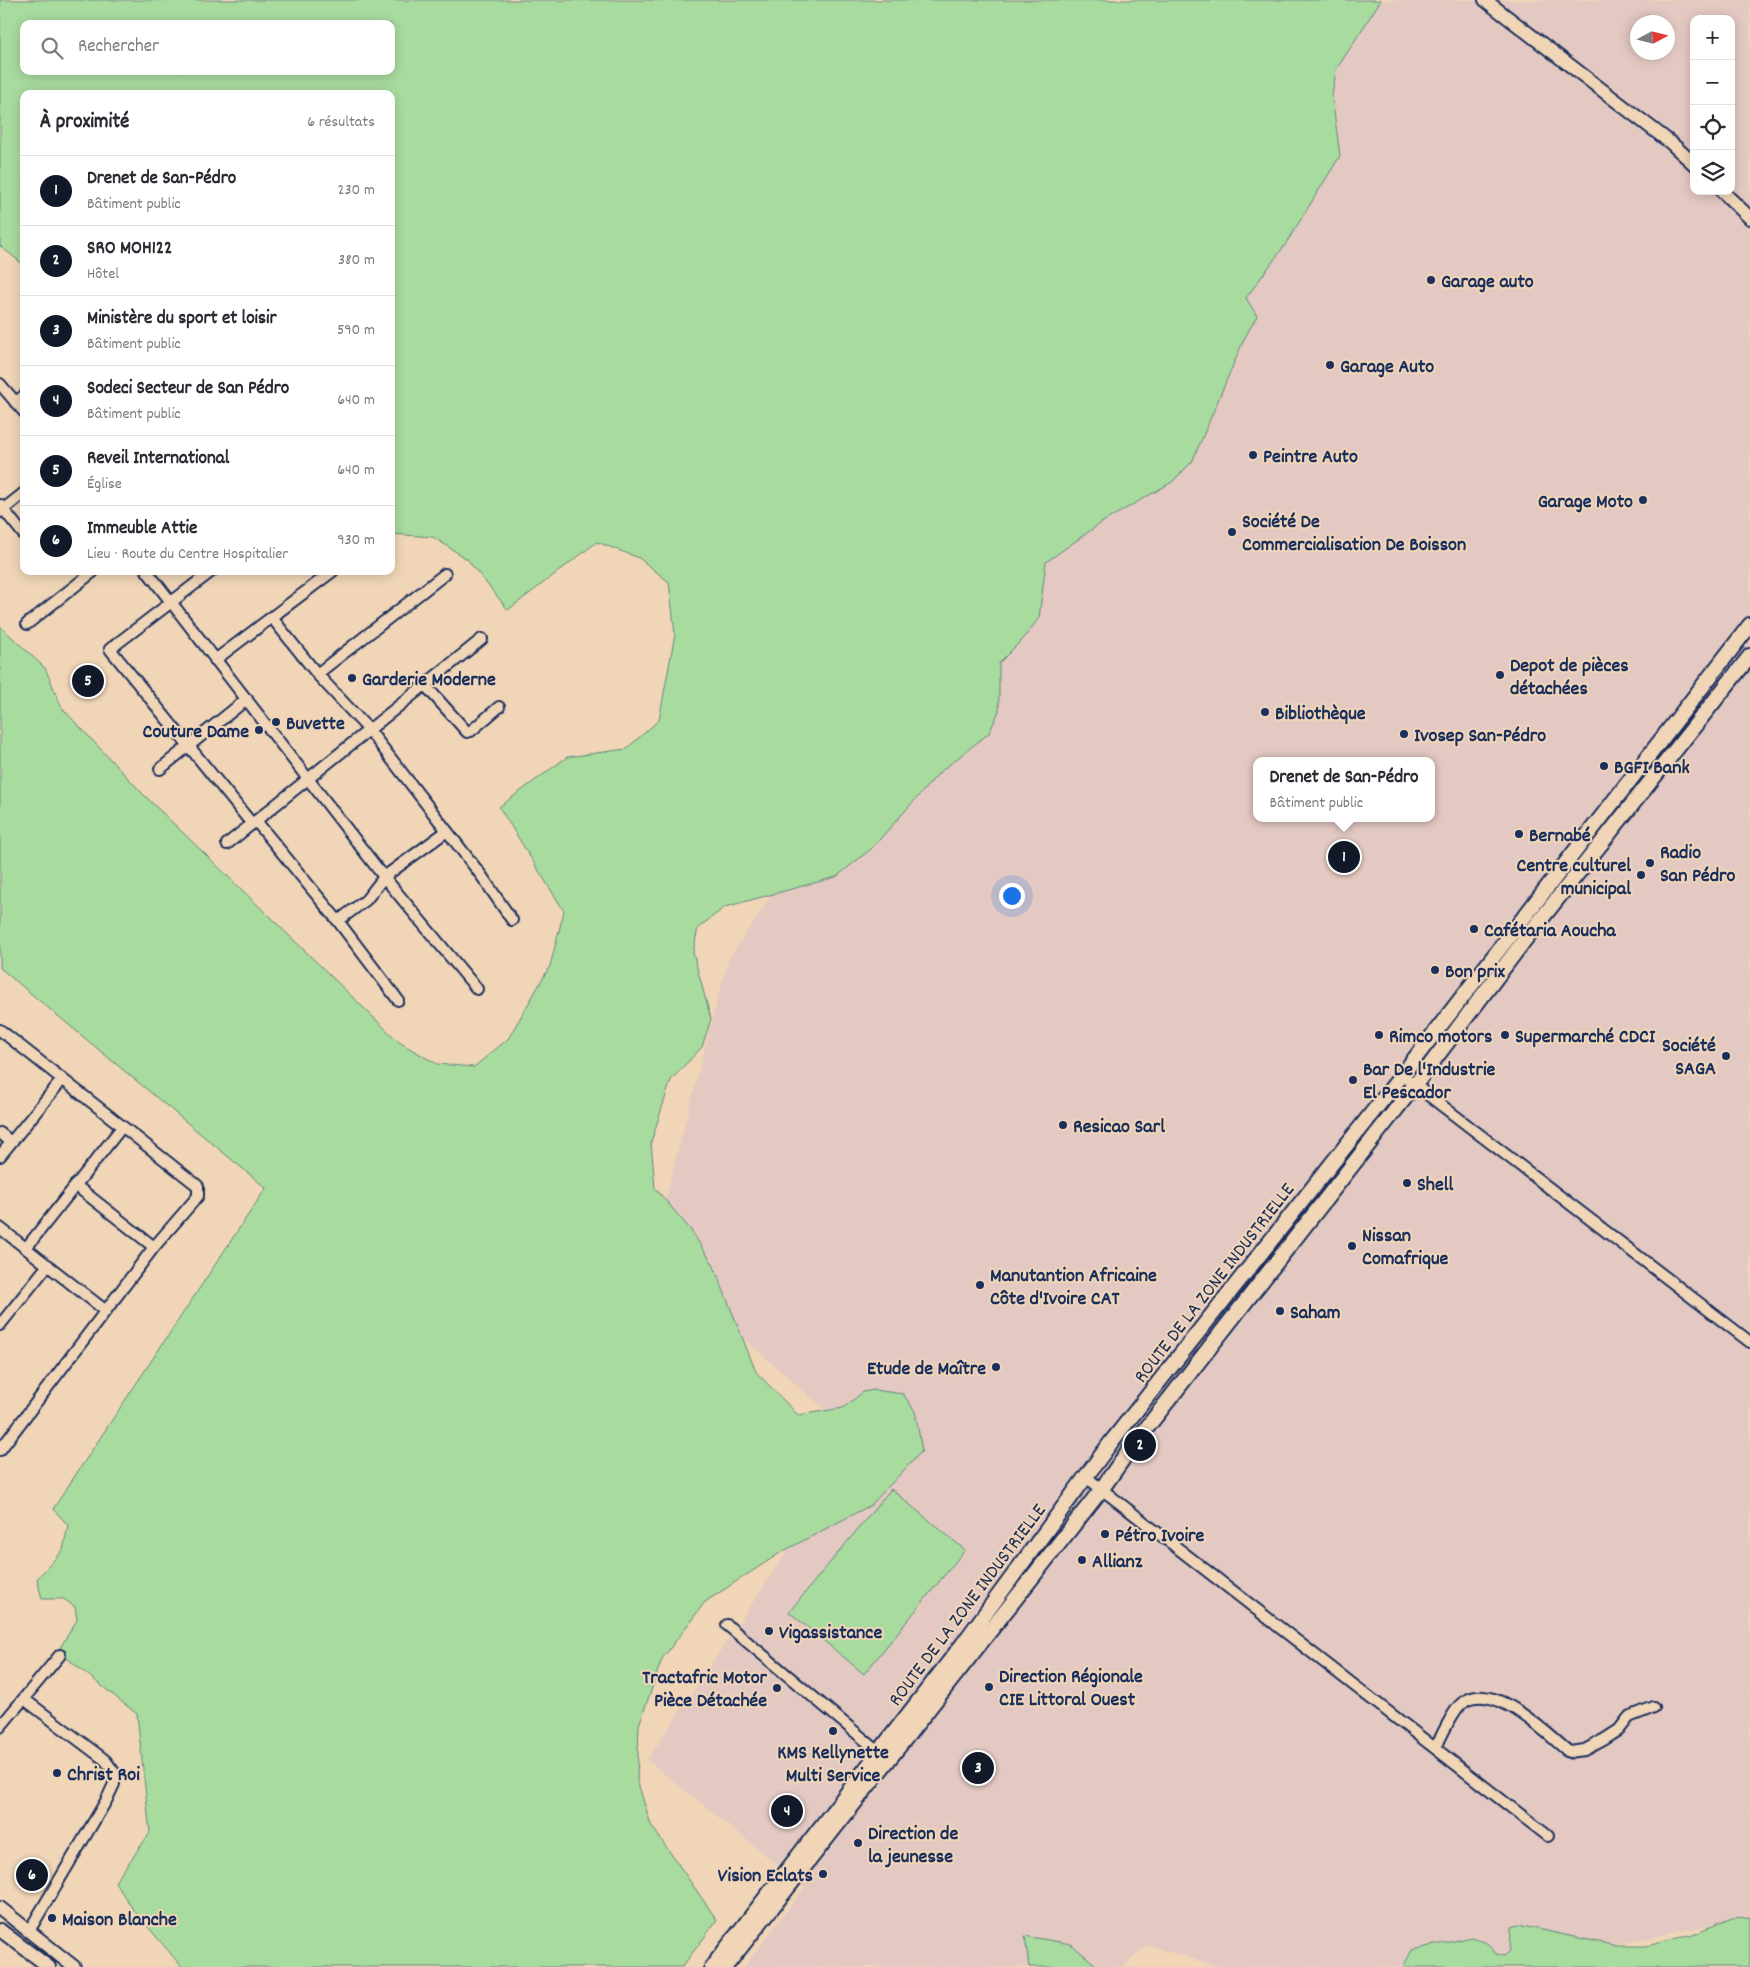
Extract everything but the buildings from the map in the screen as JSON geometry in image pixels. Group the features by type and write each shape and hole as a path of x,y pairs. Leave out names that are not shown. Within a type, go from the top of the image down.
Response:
{"main road":[{"name":"ROUTE DE LA ZONE INDUSTRIELLE","path":"712,1967 963,1644 1124,1425 1402,1075 1750,625"},
{"name":"ROUTE DE LA ZONE INDUSTRIELLE","path":"725,1967 1101,1490 1133,1445 1415,1085 1523,942 1750,656"}],"street":[{"path":"1485,0 1671,143 1690,160"},
{"path":"1726,195 1750,218"},
{"path":"0,384 20,399"},
{"path":"20,496 1,508 20,530"},
{"path":"317,674 378,629 445,574"},
{"path":"27,624 89,575"},
{"path":"149,575 384,877 477,989"},
{"path":"207,575 110,650 189,747 338,921 398,1000"},
{"path":"215,660 273,619 329,575"},
{"path":"273,619 317,674 369,730 447,831 512,920"},
{"path":"226,844 482,639"},
{"path":"425,685 467,732 471,731 499,707"},
{"path":"160,769 247,699"},
{"path":"338,921 366,900 384,877 447,831"},
{"path":"0,1030 61,1081 198,1186 200,1192 154,1247 0,1450"},
{"path":"1402,1075 1750,1342"},
{"path":"0,1156 61,1081"},
{"path":"26,1248 122,1127"},
{"path":"0,1133 11,1142"},
{"path":"75,1184 154,1247"},
{"path":"0,1228 106,1311"},
{"path":"0,1325 48,1265"},
{"path":"1086,1477 1436,1747 1548,1836"},
{"path":"727,1625 878,1752"},
{"path":"0,1727 60,1655"},
{"path":"1436,1747 1460,1704 1475,1696 1503,1700 1569,1752 1585,1750 1619,1730 1629,1717 1654,1707"},
{"path":"24,1699 105,1760 114,1772 114,1784 106,1801 29,1931"},
{"path":"0,1908 71,1966"},
{"path":"0,1930 48,1967"}],"shaded area":[{"path":"1378,0 1750,0 1750,1917 1507,1967 1220,1967 1147,1945 1123,1967 744,1967 805,1887 647,1760 861,1441 650,1257 728,960"}],"green space":[{"path":"0,0 1381,0 1336,70 1332,96 1340,156 1285,245 1246,298 1257,316 1244,339 1192,462 1172,482 1101,523 1046,562 1039,618 1024,638 999,663 999,711 989,733 940,772 871,849 836,877 725,907 698,928 693,953 711,1019 702,1047 671,1080 651,1142 655,1188 690,1229 713,1264 756,1372 798,1415 843,1408 863,1392 874,1390 903,1394 915,1411 922,1451 871,1505 780,1553 705,1602 662,1659 639,1725 637,1780 651,1825 717,1920 682,1967 182,1967 132,1908 115,1882 150,1833 137,1714 58,1651 77,1620 75,1607 64,1599 42,1599 37,1579 63,1550 68,1525 53,1509 266,1188 0,968 0,626 45,668 62,708 143,794 399,1042 437,1064 474,1067 508,1039 550,966 564,911 499,807 567,757 626,749 659,720 675,634 669,582 639,558 597,542 508,610 467,559 433,537 395,534 395,90 20,90 20,262 0,246"},
{"path":"891,1489 965,1550 864,1674 789,1612"},
{"path":"1750,1917 1750,1967 1403,1967 1412,1950 1472,1937 1489,1944 1496,1954 1504,1956 1510,1951 1511,1927 1518,1925 1617,1946 1646,1946 1693,1934 1732,1918"},
{"path":"1025,1936 1071,1944 1098,1967 1029,1967"}],"place":[{"name":"Garage auto","path":"1431,280"},
{"name":"Garage Auto","path":"1330,365"},
{"name":"Peintre Auto","path":"1253,455"},
{"name":"Garage Moto","path":"1643,500"},
{"name":"Société De Commercialisation De Boisson","path":"1232,532"},
{"name":"Depot de pièces détachées","path":"1500,675"},
{"name":"Garderie Moderne","path":"352,678"},
{"name":"Reveil International","path":"88,681"},
{"name":"Bibliothèque","path":"1265,712"},
{"name":"Buvette","path":"276,722"},
{"name":"Couture Dame","path":"259,730"},
{"name":"Ivosep San-Pédro","path":"1404,734"},
{"name":"BGFI Bank","path":"1604,766"},
{"name":"Bernabé","path":"1519,834"},
{"name":"Drenet de San-Pédro","path":"1344,857"},
{"name":"Radio San Pédro","path":"1650,863"},
{"name":"Centre culturel municipal","path":"1641,875"},
{"name":"Cafétaria Aoucha","path":"1474,929"},
{"name":"Bon prix","path":"1435,970"},
{"name":"Rimco motors","path":"1379,1035"},
{"name":"Supermarché CDCI","path":"1505,1035"},
{"name":"Société SAGA","path":"1726,1056"},
{"name":"Bar De l'Industrie El Pescador","path":"1353,1080"},
{"name":"Resicao Sarl","path":"1063,1125"},
{"name":"Shell","path":"1407,1183"},
{"name":"Nissan Comafrique","path":"1352,1246"},
{"name":"Manutantion Africaine Côte d'Ivoire CAT","path":"980,1285"},
{"name":"Saham","path":"1280,1311"},
{"name":"Etude de Maître","path":"996,1367"},
{"name":"SRO MOH122","path":"1140,1445"},
{"name":"Pétro Ivoire","path":"1105,1534"},
{"name":"Allianz","path":"1082,1560"},
{"name":"Vigassistance","path":"769,1631"},
{"name":"Direction Régionale CIE Littoral Ouest","path":"989,1687"},
{"name":"Tractafric Motor Pièce Détachée","path":"777,1688"},
{"name":"KMS Kellynette Multi Service","path":"833,1731"},
{"name":"Ministère du sport et loisir","path":"978,1768"},
{"name":"Christ Roi","path":"57,1773"},
{"name":"Sodeci Secteur de San Pédro","path":"787,1811"},
{"name":"Direction de la jeunesse","path":"858,1843"},
{"name":"Vision Eclats","path":"823,1874"},
{"name":"Immeuble Attie","path":"32,1875"},
{"name":"Maison Blanche","path":"52,1918"}]}
